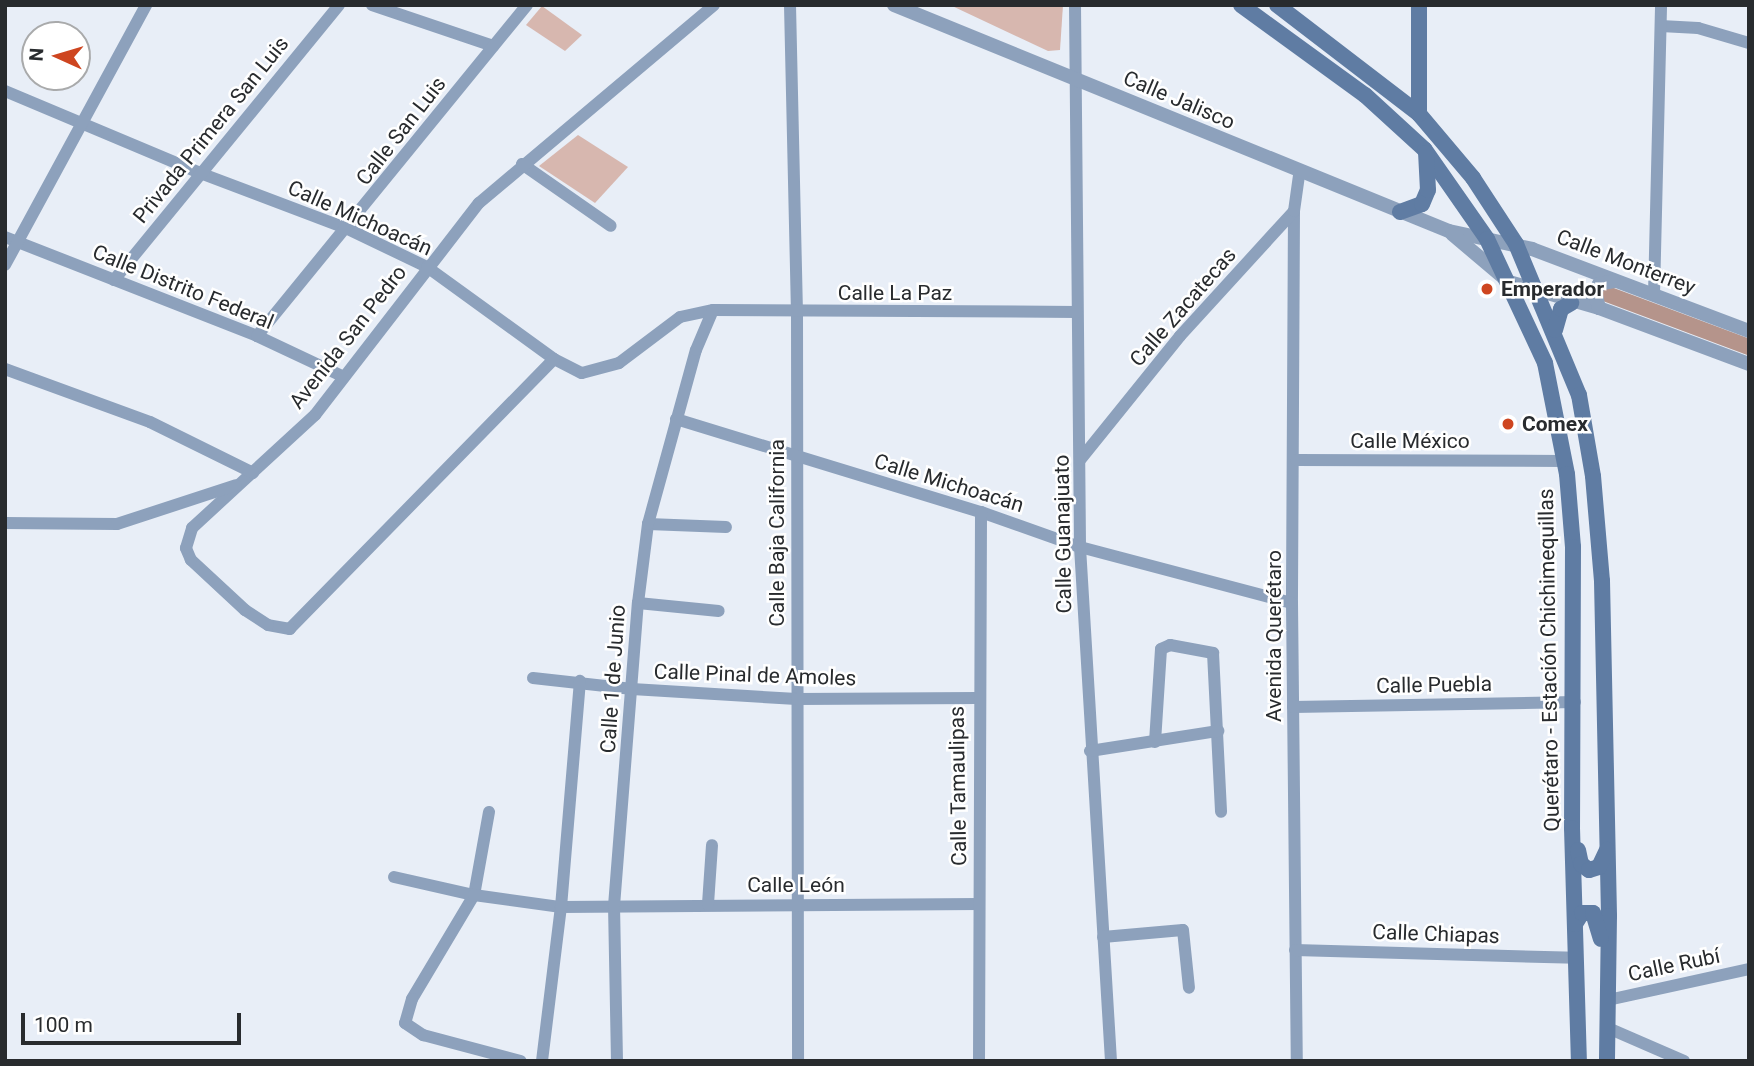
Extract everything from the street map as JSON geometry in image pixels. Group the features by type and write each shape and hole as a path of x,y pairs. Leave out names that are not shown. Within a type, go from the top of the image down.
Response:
{"main road":[{"name":"Querétaro - Estación Chichimequillas","path":"1241,5 1365,96 1425,150 1487,239 1545,363 1565,461 1573,547 1572,828 1579,1061"},
{"path":"1277,5 1419,114 1472,178 1516,244 1555,330 1579,395 1593,476 1602,580 1608,848 1606,1061"},
{"path":"1419,5 1419,114"},
{"path":"1400,212 1422,204 1429,175 1425,150"},
{"path":"1555,330 1561,309 1571,303"},
{"path":"1572,828 1584,868 1599,867 1608,848"},
{"path":"1575,924 1587,912 1599,921 1606,1061"}],"street":[{"path":"5,265 85,125 146,5"},
{"name":"Privada Primera San Luis","path":"114,281 339,5"},
{"path":"372,5 493,46"},
{"name":"Calle San Luis","path":"257,336 348,229 527,5"},
{"name":"Avenida San Pedro","path":"554,359 290,629 268,625 246,610 191,559 186,548 192,528 314,415 479,203 714,5"},
{"name":"Calle Baja California","path":"790,5 797,312 799,1061"},
{"name":"Calle Jalisco","path":"894,5 1298,174 1448,231 1487,239"},
{"name":"Calle Guanajuato","path":"1075,5 1080,547 1090,751 1111,1061"},
{"path":"1654,295 1661,5"},
{"path":"1661,26 1698,28 1749,43"},
{"name":"Calle Michoacán","path":"5,91 200,173 348,229 427,267 554,359 582,373 597,372 636,352 680,317 713,310"},
{"path":"523,164 611,226"},
{"path":"1294,211 1298,174"},
{"name":"Avenida Querétaro","path":"1294,211 1296,460 1292,603 1297,1061"},
{"name":"Calle Zacatecas","path":"1080,460 1180,335 1294,211"},
{"name":"Calle Jalisco","path":"1448,231 1509,282"},
{"name":"Calle Distrito Federal","path":"5,237 257,336 344,377"},
{"name":"Calle Monterrey","path":"1487,239 1516,244 1749,331"},
{"path":"1599,308 1595,292 1607,281 1616,281"},
{"path":"1509,282 1571,303 1599,308 1749,364"},
{"name":"Calle La Paz","path":"713,310 1077,312"},
{"name":"Calle 1 de Junio","path":"617,1061 614,906 638,603 648,524 676,419 713,310"},
{"path":"5,369 150,422 253,473"},
{"name":"Calle Michoacán","path":"676,419 981,512 1080,547 1292,603"},
{"name":"Calle México","path":"1296,460 1565,461"},
{"path":"5,523 17,519 117,524 240,483"},
{"name":"Calle Tamaulipas","path":"979,1061 977,698 981,512"},
{"path":"648,524 726,527"},
{"path":"638,603 719,611"},
{"path":"1155,743 1158,657 1170,645 1213,653 1221,812"},
{"name":"Calle Pinal de Amoles","path":"533,678 580,681 632,689 797,699 977,698"},
{"path":"542,1061 561,907 580,681"},
{"name":"Calle Puebla","path":"1293,707 1574,702"},
{"path":"1090,751 1155,743 1218,731"},
{"path":"489,812 474,895 412,999 405,1023 422,1035 521,1061"},
{"path":"708,904 712,845"},
{"path":"394,877 474,895 561,907 614,906"},
{"name":"Calle León","path":"614,906 979,904"},
{"path":"1103,937 1183,930 1189,988"},
{"name":"Calle Chiapas","path":"1295,950 1575,958"},
{"name":"Calle Rubí","path":"1608,1000 1749,969"},
{"path":"1608,1028 1684,1061"}],"shaded area":[{"path":"950,5 1063,5 1060,50 1048,51"},
{"path":"542,6 582,35 565,51 526,25"},
{"path":"578,135 628,167 595,203 539,166"}],"waterway":[{"path":"1607,294 1749,347"}],"place":[{"name":"Emperador","path":"1487,289"},
{"name":"Comex","path":"1508,424"}]}
